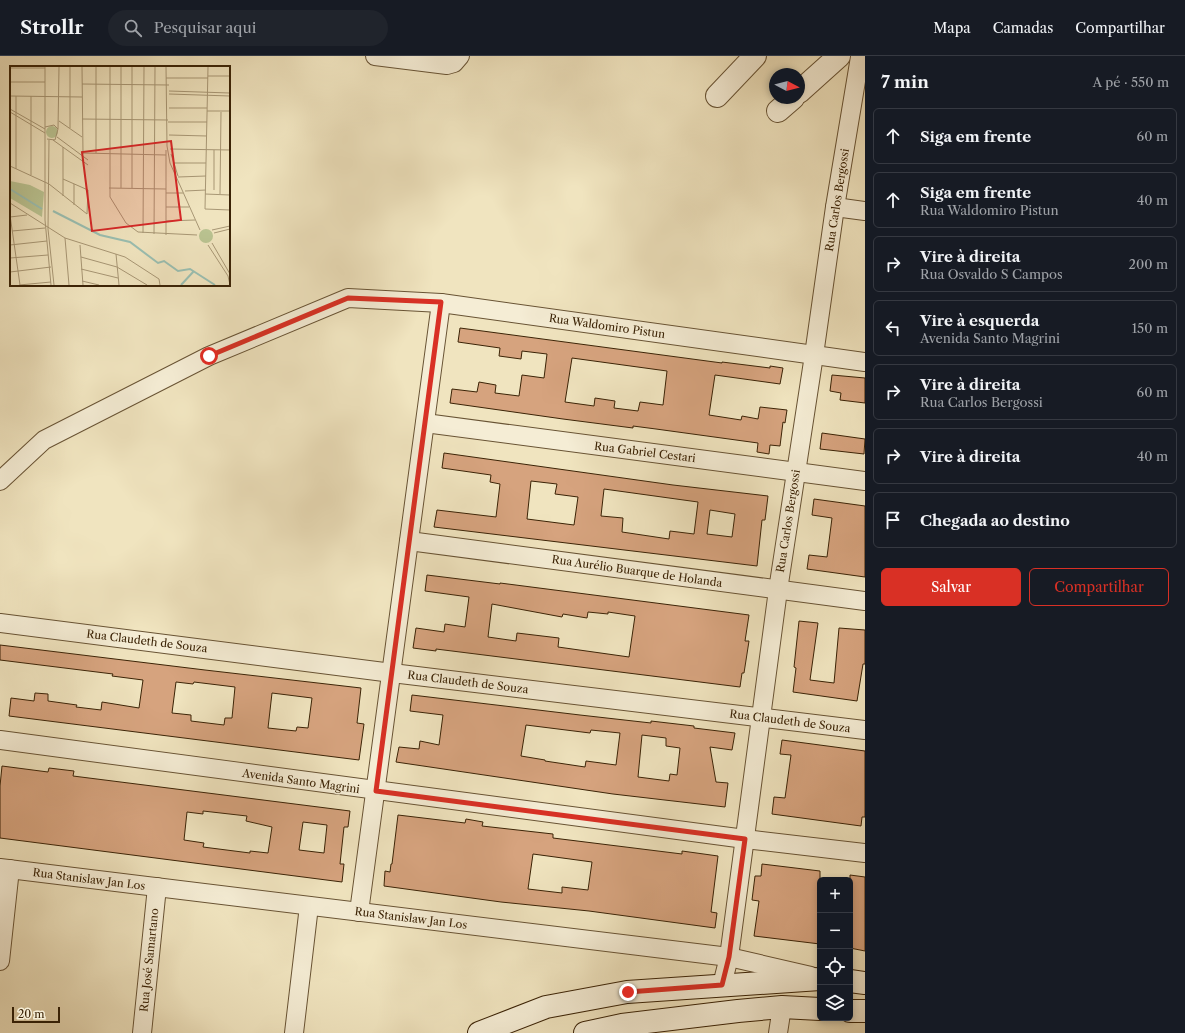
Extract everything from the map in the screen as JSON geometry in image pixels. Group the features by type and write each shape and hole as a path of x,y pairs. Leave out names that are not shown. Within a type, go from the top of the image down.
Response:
{"main road":[{"path":"717,96 755,56"},
{"path":"805,88 853,57"},
{"path":"479,1033 546,1007 628,992 817,978"},
{"path":"853,981 865,982"},
{"path":"584,1033 782,1007 817,1009"},
{"path":"853,1010 865,1011"}],"street":[{"path":"375,56 448,65 457,59"},
{"name":"Rua Carlos Bergossi","path":"722,985 729,957 778,590 835,207 853,57"},
{"path":"835,207 865,211"},
{"name":"Rua Waldomiro Pistun","path":"0,481 44,440 209,356 348,298 441,302 865,362"},
{"path":"359,912 392,673 408,541 426,423 441,302"},
{"name":"Rua Gabriel Cestari","path":"426,423 865,481"},
{"name":"Rua Aurélio Buarque de Holanda","path":"408,541 865,601"},
{"name":"Rua Claudeth de Souza","path":"0,623 392,673 865,730"},
{"name":"Avenida Santo Magrini","path":"0,740 376,791 745,839 865,853"},
{"path":"0,961 5,869"},
{"name":"Rua Stanislaw Jan Los","path":"5,869 729,957 817,977"},
{"name":"Rua José Samartano","path":"142,1033 157,887"},
{"path":"294,1033 309,906"},
{"path":"778,1033 782,1007"}],"building":[{"path":"460,328 722,363 783,368 780,384 715,375 709,415 741,420 742,416 758,419 760,407 787,410 785,423 783,422 780,446 770,445 769,454 757,452 758,443 633,426 633,428 563,419 450,403 452,389 477,392 479,382 496,385 495,393 519,396 522,375 544,378 547,354 522,351 521,359 499,356 500,348 458,342","holes":["572,358 667,371 663,405 640,402 638,411 614,408 615,401 595,398 594,406 565,402"]},
{"path":"832,375 865,378 865,403 840,400 841,393 830,391"},
{"path":"822,433 865,439 864,454 820,449"},
{"path":"444,453 673,485 768,496 765,520 762,520 757,566 434,527 437,510 496,517 500,484 490,482 491,475 442,468","holes":["531,481 557,484 555,494 578,497 574,525 527,519","604,489 698,502 694,534 670,531 669,539 622,532 623,518 601,516","710,510 735,514 732,537 707,534"]},
{"path":"814,499 865,506 865,577 807,569 809,555 827,557 832,518 812,515"},
{"path":"427,575 749,615 745,641 749,641 744,673 742,673 740,687 436,649 436,651 413,648 416,628 444,632 445,624 465,627 469,597 425,591","holes":["492,604 562,617 563,614 587,618 588,612 608,614 608,612 635,616 629,657 558,647 559,638 517,633 516,641 488,637"]},
{"path":"799,621 818,623 810,680 834,683 839,628 865,630 865,664 863,664 857,701 793,692"},
{"path":"0,645 361,688 357,723 364,724 359,760 9,716 11,698 34,701 35,693 48,694 48,701 77,705 76,707 101,710 102,702 139,708 143,680 112,676 113,674 0,660","holes":["176,682 193,684 194,682 235,687 232,718 225,718 224,725 191,721 191,715 172,713","272,693 312,698 308,728 297,727 296,731 268,728"]},
{"path":"412,695 651,723 651,721 694,726 694,728 735,733 732,750 710,747 716,782 728,783 725,807 613,794 396,762 399,747 419,749 420,741 439,745 443,715 410,711","holes":["526,725 590,733 591,730 620,733 616,765 586,761 585,767 521,756","642,735 666,738 666,746 680,748 677,775 670,774 669,781 638,777"]},
{"path":"782,740 865,751 865,817 862,817 861,826 772,814 774,797 785,798 791,755 780,754"},
{"path":"2,766 48,772 49,768 74,771 73,776 350,811 348,827 344,827 340,864 344,864 342,882 0,838 0,786","holes":["203,811 247,816 246,821 272,827 268,853 250,851 250,853 203,847 204,843 184,840 187,812 203,814","303,822 327,825 324,853 299,850"]},
{"path":"398,815 465,823 466,819 483,822 482,826 553,834 553,838 682,854 682,851 718,856 711,912 717,913 715,928 384,886 385,871 390,872","holes":["533,854 592,862 588,890 562,887 562,893 528,889"]},
{"path":"762,864 820,871 820,877 817,877 817,944 754,936 759,901 752,900 755,876 761,876"},
{"path":"850,875 865,877 865,951 853,949 853,877 850,877"}],"route":[{"path":"209,356 348,298 441,302 426,423 408,541 376,791 745,839 729,957 722,985 628,992"}]}
